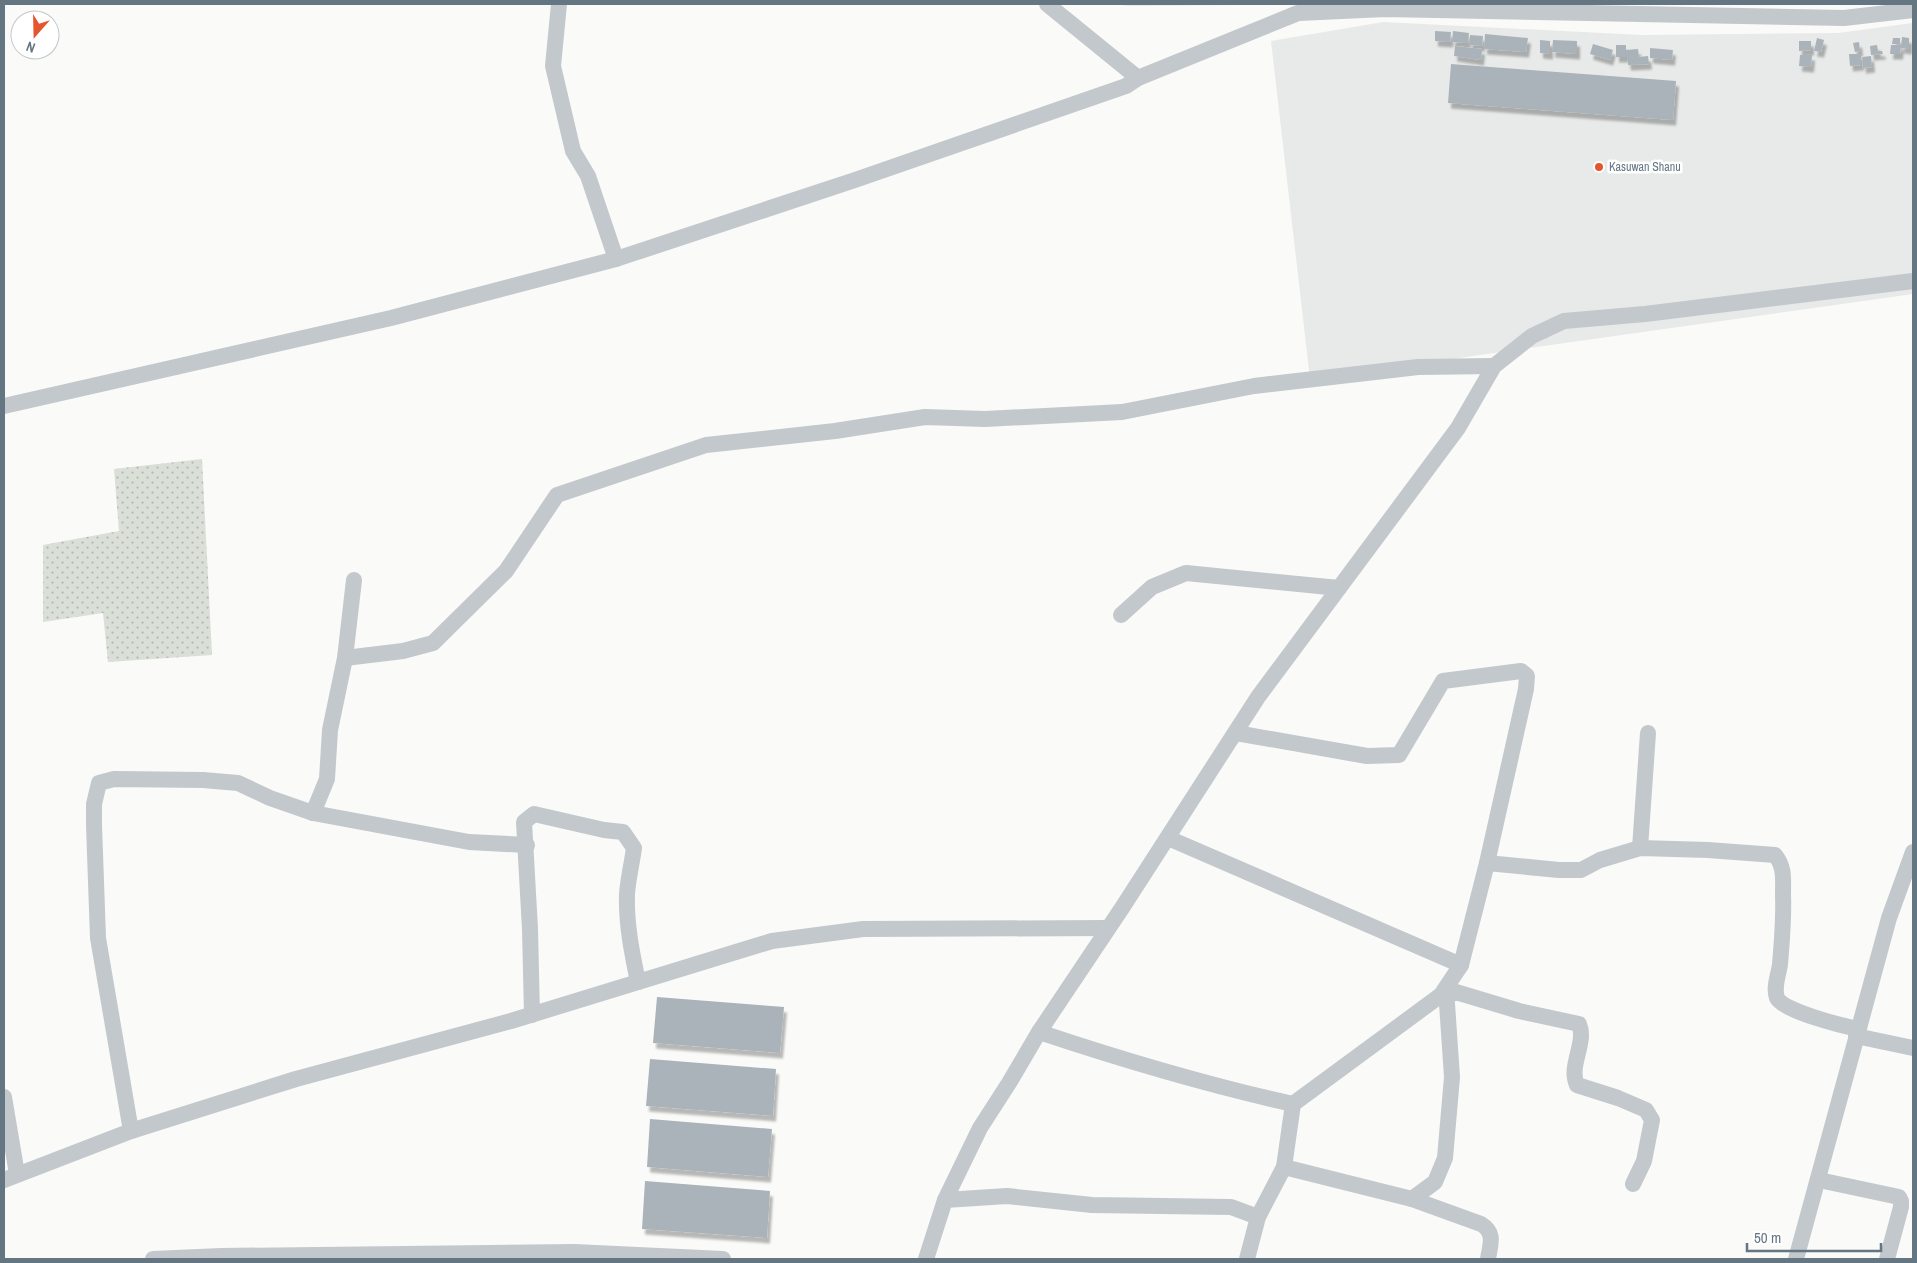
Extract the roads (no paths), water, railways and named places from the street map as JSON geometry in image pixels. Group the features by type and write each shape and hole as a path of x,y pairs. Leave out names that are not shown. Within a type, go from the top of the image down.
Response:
{"street":[{"path":"559,4 553,66 573,152 588,176 616,259"},
{"path":"1048,4 1138,78"},
{"path":"4,406 391,318 616,259 855,180 1126,86 1138,78 1298,13 1385,8 1844,18 1913,10"},
{"path":"926,1259 945,1200 980,1128 1039,1032 1168,838 1258,697 1458,428 1494,366 1532,336 1564,321 1645,314 1913,281"},
{"path":"344,658 403,651 433,643 506,571 556,495 706,445 835,431 925,417 985,419 1122,412 1254,386 1418,367 1494,366"},
{"path":"1121,615 1152,587 1186,572 1339,588"},
{"path":"313,813 327,779 330,730 344,658 354,580"},
{"path":"1236,733 1366,756 1399,755 1443,681 1521,671 1527,676 1526,689 1487,863 1461,965 1441,995 1293,1104 1284,1167 1258,1217 1247,1259"},
{"path":"1640,848 1648,733"},
{"path":"131,1131 98,938 94,804 99,783 114,779 203,780 238,783 270,798 313,813 469,842 527,845"},
{"path":"532,1015 526,866 527,845 524,822 534,814 604,830 623,832 634,848 627,892 627,911 630,949 638,982"},
{"path":"1168,838 1461,965"},
{"path":"1487,863 1558,870 1581,870 1600,860 1640,848 1708,850 1775,855 1783,868 1784,917 1776,990 1777,998 1781,1003 1834,1024 1913,1048"},
{"path":"1796,1259 1889,918 1913,852"},
{"path":"4,1096 10,1177 131,1131 296,1079 532,1015 772,941 863,929 1108,928"},
{"path":"1446,989 1519,1011 1579,1024 1581,1034 1573,1077 1577,1085 1618,1098 1646,1110 1652,1120 1644,1161 1633,1184"},
{"path":"1412,1200 1435,1182 1445,1158 1452,1077 1446,989"},
{"path":"1039,1032 1130,1062 1242,1093 1293,1104"},
{"path":"1284,1167 1412,1200 1481,1224 1488,1228 1491,1234 1488,1259"},
{"path":"1819,1180 1899,1197 1902,1201 1902,1207 1887,1259"},
{"path":"945,1200 1007,1196 1092,1205 1231,1207 1258,1217"},
{"path":"153,1259 221,1256 574,1252 723,1259"}],"place":[{"name":"Kasuwan Shanu","path":"1599,167"}]}
